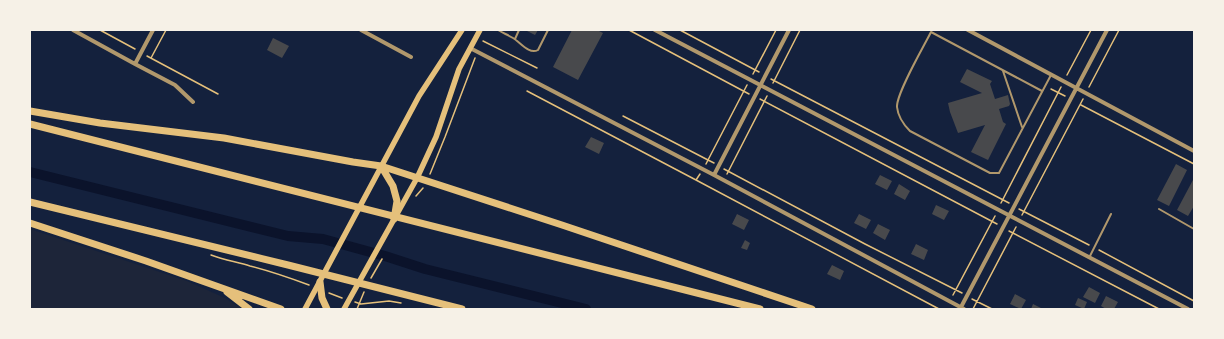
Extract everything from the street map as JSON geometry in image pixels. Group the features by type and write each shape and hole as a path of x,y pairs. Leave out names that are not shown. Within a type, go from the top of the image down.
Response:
{"highway":[{"path":"30,112 100,123 224,138 381,166 562,224 812,309"},
{"path":"30,124 760,309"},
{"path":"381,166 393,186 397,200 394,219"},
{"path":"30,202 462,309"},
{"path":"30,223 146,261 281,309"},
{"path":"218,286 249,309"},
{"path":"319,287 327,309"}],"main road":[{"path":"305,309 319,287 357,211 419,96 462,30"},
{"path":"344,309 417,178 436,137 459,70 480,30"}],"street":[{"path":"73,30 176,85 193,102"},
{"path":"135,64 153,30"},
{"path":"361,30 411,57"},
{"path":"655,30 1188,309"},
{"path":"714,175 789,30"},
{"path":"968,30 1194,151"},
{"path":"470,48 724,180 950,301 962,309 967,296 1107,30"}],"lane":[{"path":"498,30 515,39 519,44 535,52 538,50 548,30"},
{"path":"515,39 519,30"},
{"path":"1042,91 931,32 901,91 897,107 902,121 910,132 990,173 999,173 1051,75"},
{"path":"1002,70 1022,128"},
{"path":"1159,209 1194,228"},
{"path":"1089,257 1111,214"}],"path":[{"path":"100,30 218,94"},
{"path":"151,58 166,30"},
{"path":"629,30 1159,309"},
{"path":"680,30 1194,301"},
{"path":"776,30 708,160 865,244 992,309"},
{"path":"717,192 800,30"},
{"path":"950,301 1091,30"},
{"path":"973,309 1118,30"},
{"path":"483,41 537,68"},
{"path":"696,180 939,309"},
{"path":"207,254 319,287 360,304 390,301 402,303"},
{"path":"357,309 365,289"}],"shaded area":[{"path":"30,229 187,281 225,298 242,309 30,309"}],"building":[{"path":"525,30 538,30 535,35"},
{"path":"572,30 597,30 603,33 578,80 553,67"},
{"path":"273,38 289,46 282,58 267,50"},
{"path":"967,69 992,81 990,84 995,99 1008,95 1009,106 999,109 1003,122 1006,124 988,160 971,152 985,125 958,133 950,112 948,103 982,93 960,82"},
{"path":"591,137 604,143 599,154 585,147"},
{"path":"1176,164 1187,170 1169,206 1157,200"},
{"path":"880,175 892,181 887,190 875,184"},
{"path":"1194,178 1194,206 1188,216 1177,210"},
{"path":"899,184 910,191 905,200 894,194"},
{"path":"936,205 949,211 944,220 932,214"},
{"path":"737,214 749,220 744,230 732,224"},
{"path":"859,214 871,220 866,229 854,223"},
{"path":"878,224 890,230 885,240 873,233"},
{"path":"745,240 750,243 747,250 741,248"},
{"path":"916,244 928,250 924,260 911,254"},
{"path":"832,265 844,271 840,280 827,274"},
{"path":"1089,287 1100,293 1095,303 1083,297"},
{"path":"1015,294 1026,300 1021,309 1010,304"},
{"path":"1106,296 1118,302 1114,309 1106,309 1101,306"},
{"path":"1078,298 1087,302 1084,309 1075,305"},
{"path":"1033,304 1043,309 1031,309"}],"waterway":[{"path":"30,172 288,236 323,239 425,269 586,309"}]}
